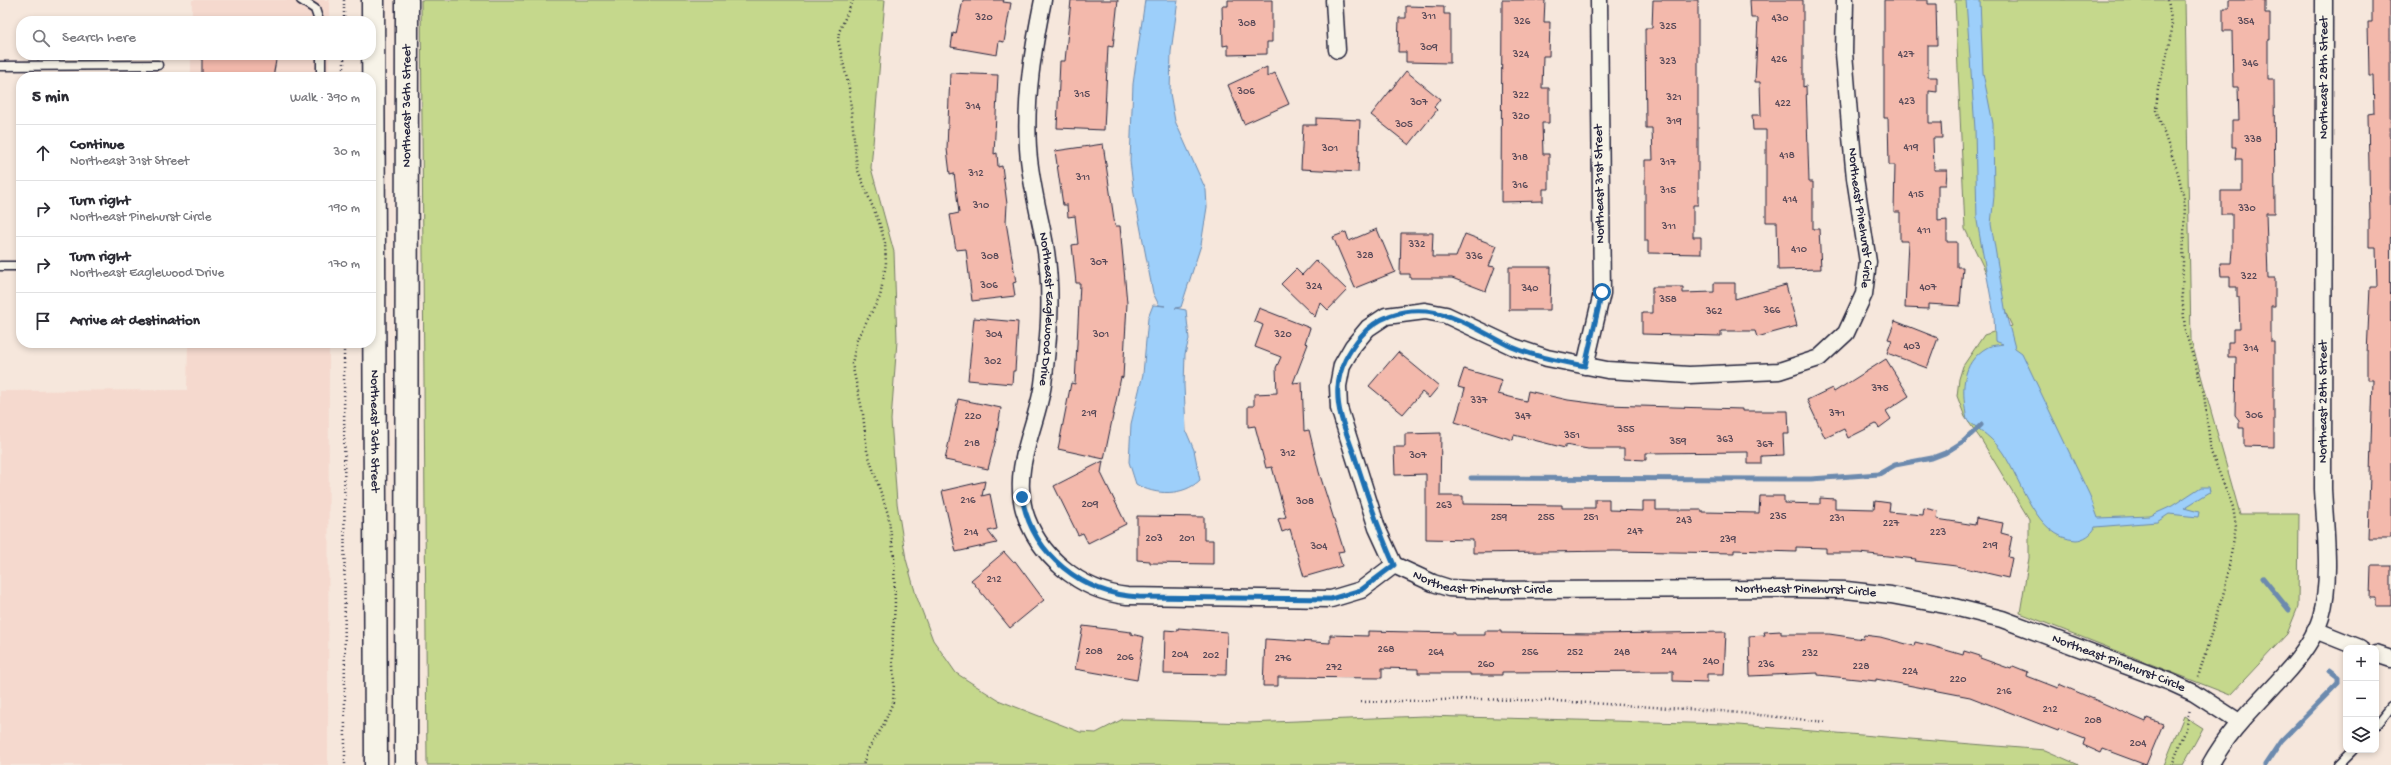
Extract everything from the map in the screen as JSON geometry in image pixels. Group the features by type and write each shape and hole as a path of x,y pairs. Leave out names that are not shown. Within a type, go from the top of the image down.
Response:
{"main road":[{"name":"Northeast 36th Street","path":"373,0 373,16"},
{"name":"Northeast 36th Street","path":"406,765 407,0"},
{"name":"Northeast 36th Street","path":"373,60 373,72"},
{"name":"Northeast 36th Street","path":"374,348 376,765"}],"street":[{"name":"Northeast Eaglewood Drive","path":"1043,0 1030,71 1027,127 1030,168 1045,246 1050,309 1049,336 1039,408 1022,463 1022,497 1032,530 1043,548 1057,562 1083,583 1103,591 1127,596 1331,599 1361,590 1394,565"},
{"path":"1334,0 1338,50"},
{"name":"Northeast 31st Street","path":"1585,366 1602,292 1599,0"},
{"name":"Northeast Pinehurst Circle","path":"1845,0 1844,53 1850,126 1855,178 1868,262 1864,294 1846,333 1819,358 1779,371 1689,375 1607,370 1547,358 1514,348 1446,315 1425,311 1386,316 1368,328 1353,346 1342,364 1338,386 1339,408 1377,528 1394,565 1433,583 1449,588 1476,590 1797,589 1846,590 1891,595 1950,606 2002,619 2170,682 2194,693 2239,722"},
{"name":"Northeast 28th Street","path":"2210,765 2221,745 2239,722 2283,677 2308,644 2315,630 2324,603 2326,564 2323,489 2324,0"},
{"path":"2315,630 2352,645"},
{"path":"2379,655 2391,659"}],"lane":[{"path":"301,0 315,8 317,16"},
{"path":"321,60 322,72"},
{"path":"0,66 158,65"},
{"path":"0,266 16,266"},
{"path":"2379,722 2391,707"},
{"path":"2338,765 2350,753"}],"path":[{"path":"344,0 344,16"},
{"path":"853,0 839,32 838,40 850,93 857,168 880,225 885,243 886,264 880,297 857,339 852,364 863,414 867,451 888,514 894,557 895,605 892,647 894,683 893,702 883,726 867,751 863,765"},
{"path":"2168,0 2172,24 2171,39 2158,88 2156,110 2178,173 2185,204 2182,294 2185,330 2204,394 2211,452 2233,507 2236,528 2225,588 2204,653 2186,729 2172,765"},
{"path":"344,60 344,72"},
{"path":"344,348 345,765"},
{"path":"1361,702 1477,699 1555,701 1720,711 1827,722"}],"shaded area":[{"path":"192,0 329,0 329,16 192,16"},
{"path":"191,60 329,60 329,72 191,72"},
{"path":"188,348 329,348 328,765 0,765 0,391 187,390"}],"green space":[{"path":"421,0 885,0 871,168 894,252 897,341 891,420 897,503 906,559 916,595 933,640 956,673 998,700 1080,732 1096,733 1123,719 1247,723 1424,716 1726,724 2045,750 2079,765 427,765"},
{"path":"1955,0 2185,0 2191,340 2240,514 2299,514 2298,607 2287,634 2230,695 2020,613 2029,558 2029,519 1982,441 1965,417 1957,396 1959,379 1963,366 1984,335 2012,326 1965,229"},
{"path":"2184,716 2203,728 2183,765 2164,765"}],"water":[{"path":"1145,0 1178,0 1171,52 1170,93 1175,121 1206,190 1207,207 1201,245 1181,307 1175,308 1186,310 1189,339 1185,354 1184,385 1186,431 1194,450 1200,480 1186,489 1169,492 1152,491 1136,484 1129,462 1131,424 1143,374 1148,318 1153,305 1165,306 1159,305 1153,293 1134,194 1130,161 1133,84"},
{"path":"1966,0 1980,0 1983,73 1993,124 1994,196 1991,224 2006,314 2015,348 2022,353 2090,496 2098,518 2150,516 2172,506 2201,487 2209,487 2210,492 2184,508 2199,512 2198,517 2169,514 2157,522 2095,527 2090,534 2079,540 2062,537 2050,530 2040,519 2003,453 1995,443 1967,420 1964,389 1967,370 1972,361 1988,347 2003,344 1995,341 1994,315 1977,221 1975,129"}],"building":[{"path":"963,0 1004,0 1003,2 1011,3 1004,42 999,41 997,55 951,47 953,33 956,34"},
{"path":"1071,0 1118,0 1113,47 1108,46 1104,130 1057,128 1060,61 1065,61"},
{"path":"1228,0 1272,0 1272,42 1267,42 1267,54 1228,55 1228,45 1223,46 1222,6 1228,6"},
{"path":"1502,0 1545,0 1544,22 1550,22 1549,56 1543,56 1542,88 1549,88 1549,123 1542,123 1543,154 1549,154 1549,189 1543,189 1543,201 1501,202"},
{"path":"1653,0 1698,0 1698,205 1693,205 1693,237 1701,237 1701,254 1648,253 1648,241 1645,241 1645,160 1653,160 1652,128 1646,128 1645,28 1652,28"},
{"path":"1750,0 1803,0 1803,87 1806,86 1809,182 1813,182 1813,229 1819,229 1821,269 1778,270 1777,222 1766,222 1766,130 1753,130 1752,115 1761,115 1760,82 1755,82 1758,18 1751,18"},
{"path":"1884,0 1928,0 1928,4 1936,4 1937,45 1928,45 1928,77 1937,77 1937,92 1929,91 1929,123 1941,123 1942,138 1933,138 1934,170 1947,170 1946,185 1938,185 1938,221 1947,220 1947,242 1957,242 1957,267 1963,267 1960,306 1928,304 1928,309 1905,308 1908,241 1900,241 1900,212 1894,212 1895,165 1889,165 1888,118 1884,118"},
{"path":"2229,0 2265,0 2265,13 2270,13 2268,79 2274,79 2275,213 2266,213 2268,278 2275,278 2275,306 2271,306 2271,342 2274,342 2274,447 2244,446 2244,428 2239,428 2239,420 2235,415 2236,357 2228,357 2228,342 2233,342 2233,329 2240,329 2239,297 2237,297 2237,287 2230,287 2230,276 2221,276 2220,263 2231,263 2232,214 2221,214 2221,191 2242,191 2242,159 2235,159 2236,147 2232,147 2232,120 2239,120 2238,87 2233,87 2232,31 2223,31 2223,8 2229,8"},
{"path":"2372,0 2390,0 2391,538 2368,538 2373,380 2367,380 2367,354 2370,287 2377,287 2376,247 2369,247 2370,219 2368,114 2374,113 2373,75 2369,75 2368,22 2372,22"},
{"path":"1406,6 1444,7 1444,14 1450,14 1450,63 1406,62 1406,52 1398,52 1399,18 1406,18"},
{"path":"202,60 276,60 274,72 202,72"},
{"path":"1267,67 1267,77 1275,73 1289,104 1244,124 1228,85"},
{"path":"1406,71 1440,99 1434,107 1437,110 1409,145 1371,115"},
{"path":"950,73 998,75 994,154 997,153 998,167 1002,166 1007,204 1006,222 1016,282 1013,283 1015,296 972,301 966,249 956,250 950,215 959,213 954,173 950,174 947,149"},
{"path":"1316,118 1360,120 1358,172 1301,169 1303,125 1316,125"},
{"path":"1103,144 1115,226 1120,226 1127,303 1123,378 1121,377 1104,459 1058,449 1071,383 1075,384 1080,283 1076,283 1072,245 1078,244 1075,216 1068,217 1067,205 1063,205 1055,151"},
{"path":"1377,229 1395,272 1355,288 1333,237 1346,232 1349,241"},
{"path":"1401,233 1433,233 1432,257 1456,257 1465,234 1497,246 1489,266 1495,267 1486,291 1452,278 1410,278 1410,274 1400,274"},
{"path":"1316,260 1347,290 1328,310 1320,302 1315,317 1281,284 1296,269 1302,275"},
{"path":"1509,267 1551,267 1550,310 1509,310"},
{"path":"1714,283 1735,283 1735,299 1786,285 1797,326 1757,337 1755,331 1721,331 1721,336 1642,334 1642,313 1652,313 1652,287 1683,287 1683,293 1714,292"},
{"path":"1259,308 1310,328 1305,343 1308,344 1293,383 1302,382 1304,431 1309,430 1319,472 1344,551 1338,552 1342,566 1304,577 1290,529 1282,532 1278,519 1286,517 1272,467 1266,468 1255,426 1248,427 1248,406 1254,406 1254,394 1277,393 1276,368 1281,357 1255,347 1263,325 1254,321"},
{"path":"974,318 1018,322 1015,371 1013,371 1012,384 968,380"},
{"path":"1895,321 1938,338 1927,368 1887,353 1892,340 1888,339"},
{"path":"1398,352 1439,386 1429,398 1422,392 1403,414 1369,386"},
{"path":"1886,359 1909,396 1886,411 1891,419 1879,428 1876,424 1848,438 1844,429 1825,438 1807,400 1832,388 1834,392"},
{"path":"1464,369 1502,380 1498,394 1526,401 1528,391 1568,400 1606,405 1742,409 1742,411 1788,411 1789,434 1783,434 1784,455 1761,456 1761,464 1748,464 1748,452 1646,453 1646,460 1624,459 1624,449 1588,449 1565,445 1565,448 1514,435 1513,440 1455,422 1465,389 1458,387"},
{"path":"958,399 1001,408 996,439 988,469 945,460"},
{"path":"1441,433 1440,496 1463,496 1463,504 1562,505 1562,508 1595,508 1595,499 1609,499 1609,510 1643,511 1643,501 1656,501 1656,510 1702,510 1702,512 1759,513 1760,496 1784,496 1784,503 1820,504 1820,498 1835,499 1835,508 1874,509 1875,501 1890,503 1889,512 1923,515 1924,508 1938,511 1937,519 1975,525 1976,518 2003,523 2001,533 2012,536 2008,557 2012,558 2008,578 1956,566 1915,561 1916,559 1859,553 1826,553 1826,548 1796,547 1796,552 1734,550 1734,553 1614,551 1473,553 1473,540 1426,539 1426,474 1395,475 1394,447 1405,447 1405,434"},
{"path":"1103,461 1101,473 1126,524 1088,543 1083,533 1078,535 1054,486"},
{"path":"985,481 982,496 990,494 997,529 988,531 997,543 956,552 942,491"},
{"path":"1137,516 1204,517 1204,540 1213,540 1213,564 1150,563 1150,561 1137,560"},
{"path":"1004,552 1013,562 1015,561 1044,600 1010,628 971,580"},
{"path":"2371,566 2391,566 2391,606 2376,606 2376,598 2370,598"},
{"path":"1083,626 1131,632 1131,634 1144,637 1137,680 1075,669"},
{"path":"1178,628 1227,632 1226,675 1164,674 1165,630 1178,631"},
{"path":"1368,631 1455,633 1455,635 1485,635 1485,631 1501,631 1501,633 1594,634 1726,632 1724,674 1707,674 1707,682 1673,681 1673,671 1502,672 1502,675 1470,675 1470,673 1418,673 1418,669 1382,668 1382,678 1278,677 1278,686 1263,686 1265,639 1330,643 1330,635 1368,636"},
{"path":"1781,631 1781,634 1829,634 1863,639 1864,635 1880,637 1914,646 1915,642 1963,655 1964,651 2011,669 2013,666 2028,672 2027,676 2058,688 2059,684 2146,722 2147,718 2163,724 2146,765 2103,749 2101,753 2083,745 2085,739 2059,729 2058,731 1970,697 1876,679 1876,681 1818,675 1818,673 1750,676 1749,636 1765,635 1764,632"}],"waterway":[{"path":"1471,478 1811,479 1879,474 1895,465 1932,458 1945,453 1964,441 1981,425"},
{"path":"2263,578 2289,610"},
{"path":"2265,765 2281,741 2338,683 2338,677 2329,670"}],"route":[{"path":"1022,497 1024,509 1032,530 1043,548 1057,562 1083,583 1110,594 1139,597 1331,599 1361,590 1394,565 1377,528 1339,408 1338,386 1342,364 1353,346 1368,328 1386,316 1406,312 1425,311 1446,315 1514,348 1547,358 1585,366 1602,292"}]}
